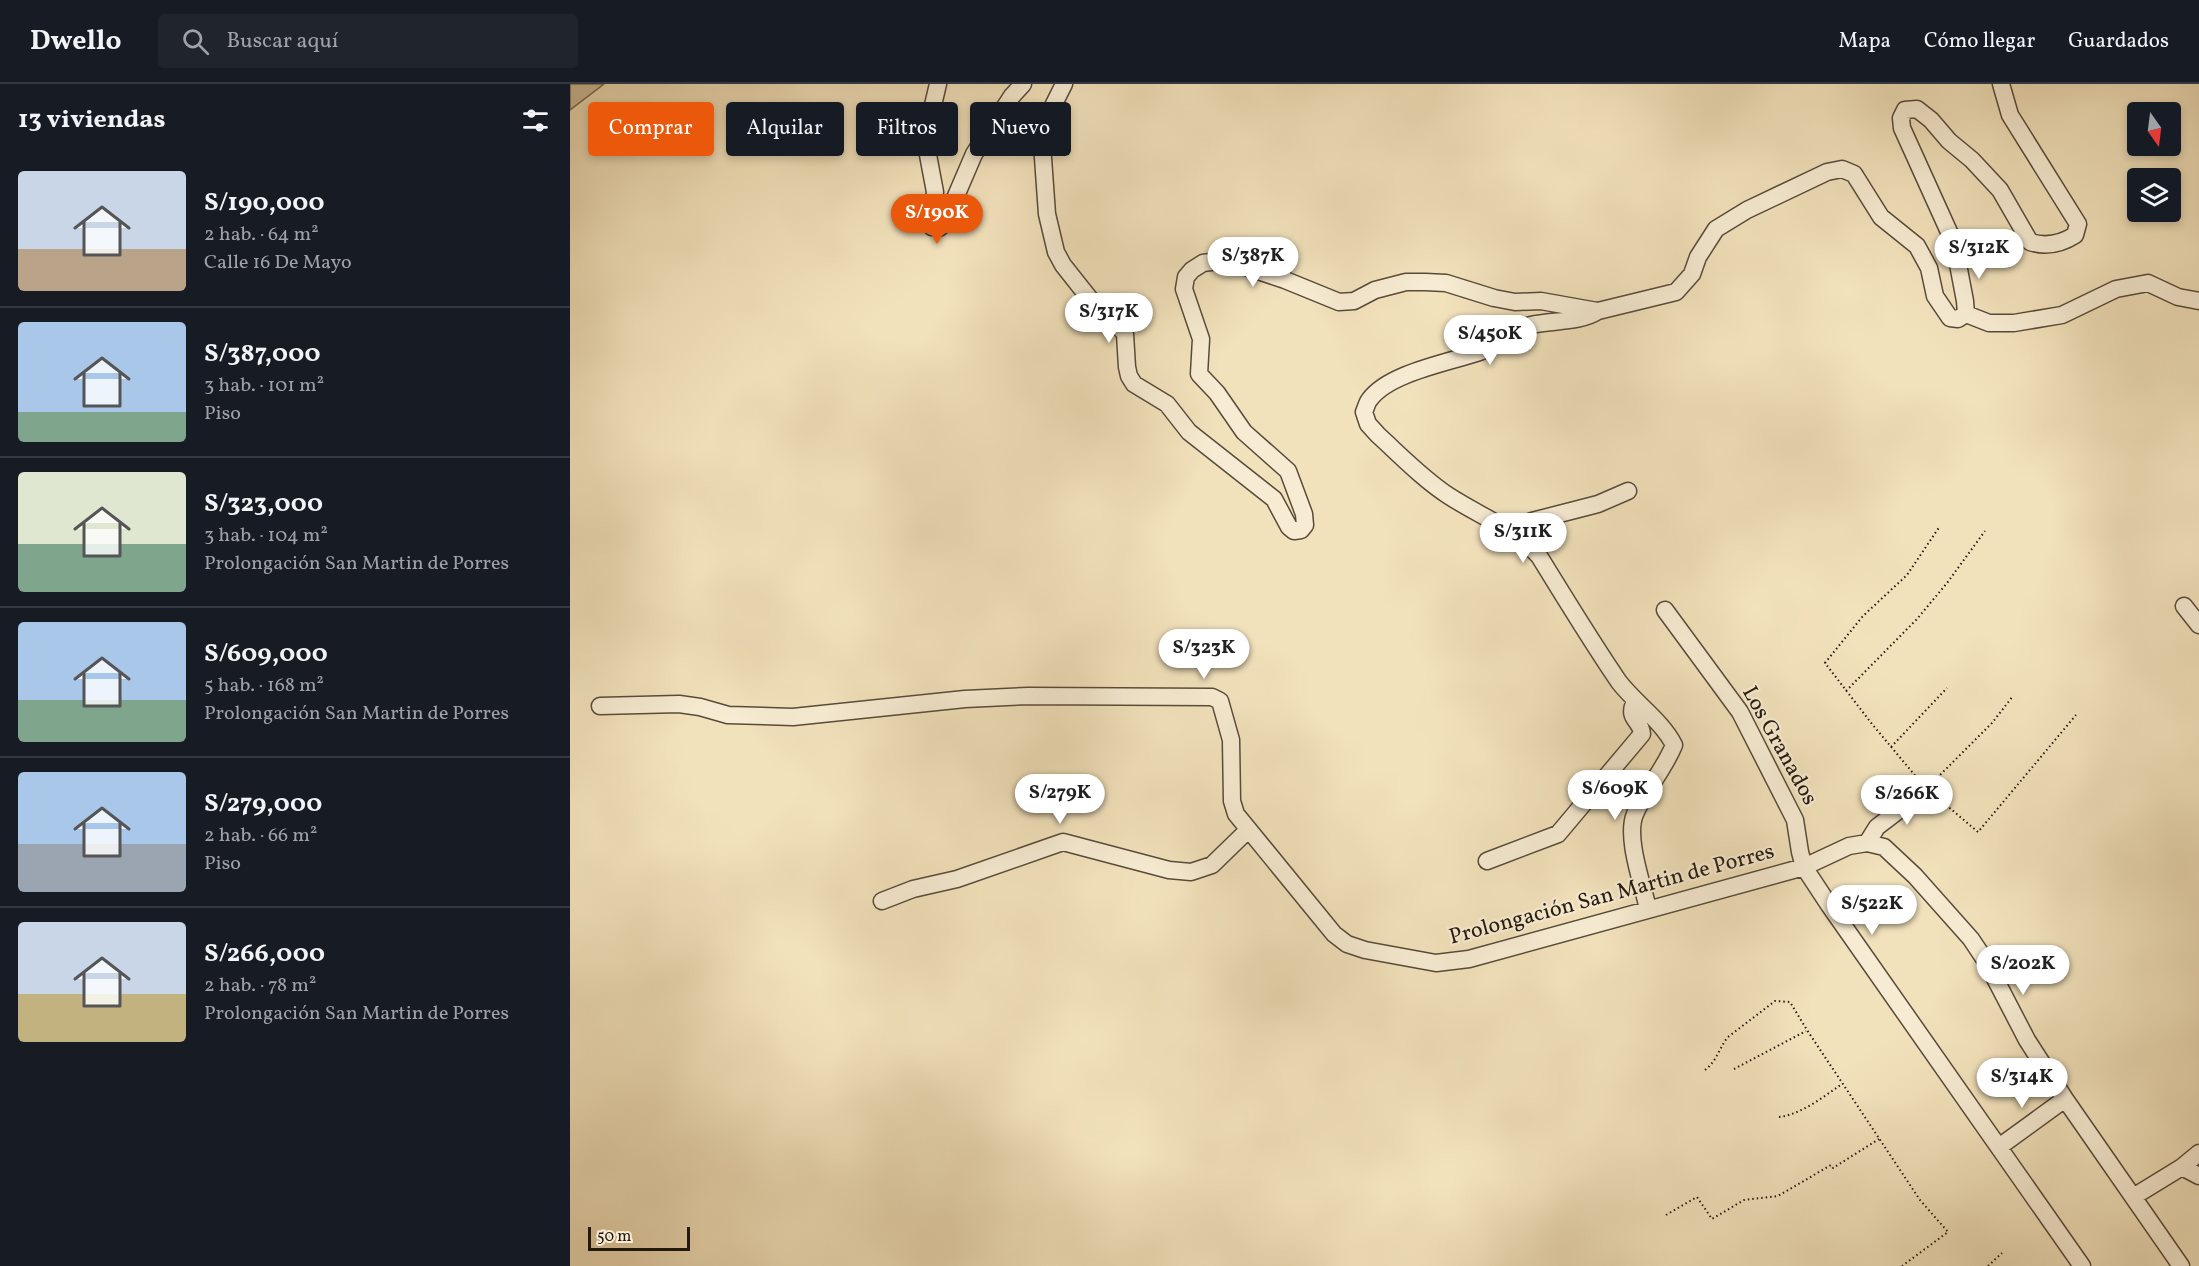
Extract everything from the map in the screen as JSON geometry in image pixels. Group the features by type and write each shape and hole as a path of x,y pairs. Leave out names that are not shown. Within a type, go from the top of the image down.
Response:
{"street":[{"path":"938,84 925,140 935,192 926,217 932,227 939,228 944,224 974,154 1012,96 1023,84"},
{"path":"1064,84 1048,116 1042,144 1047,214 1054,246 1063,265 1105,318 1125,334 1127,367 1134,384 1167,404 1189,432 1274,499 1289,527 1294,531 1301,530 1305,525 1304,514 1288,471 1244,432 1217,393 1199,374 1201,339 1184,289 1186,277 1192,270 1203,263 1218,261 1237,264 1339,302 1354,301 1375,290 1406,282 1436,282 1515,302 1541,301 1598,312"},
{"path":"1966,314 1954,243 1902,128 1900,118 1905,110 1917,109 1972,160 2000,190 2030,242 2041,246 2064,242 2075,235 2078,224 2010,115 2001,84"},
{"path":"1648,909 1632,825 1635,813 1674,745 1668,734 1635,701 1619,681 1539,556 1509,529 1448,495 1378,435 1368,424 1364,412 1369,399 1383,387 1426,367 1485,350 1506,336 1529,326 1589,317 1598,312 1676,292 1692,274 1698,257 1716,229 1747,210 1827,172 1842,169 1854,174 1881,217 1917,246 1929,268 1935,296 1950,318 1958,319 1966,314"},
{"path":"1966,314 1989,323 2014,323 2062,315 2116,289 2148,283 2178,297 2199,301"},
{"path":"1509,529 1598,504 1628,491"},
{"path":"2184,606 2199,625"},
{"name":"Los Granados","path":"1665,610 1746,722 1795,820 1804,867 2082,1266"},
{"name":"Prolongación San Martin de Porres","path":"600,706 679,704 729,715 793,717 965,699 1212,697 1220,701 1231,740 1233,808 1248,830 1334,934 1347,944 1365,950 1443,964 1552,937 1804,867 1849,846 1867,843"},
{"path":"1487,861 1558,834 1642,734 1641,728 1632,717 1631,709 1635,701"},
{"path":"1927,789 1877,827 1867,843 1884,847 1915,876 1971,939 1987,963 2027,1040 2133,1197 2175,1264"},
{"path":"882,901 913,889 957,879 1063,842 1169,870 1191,872 1212,865 1248,830"},
{"path":"1999,1147 2065,1099"},
{"path":"2133,1197 2182,1167 2199,1153"},
{"path":"2182,1167 2199,1176"}],"path":[{"path":"1940,526 1907,575 1863,616 1826,663 1846,691 1927,789 1978,832 2076,715"},
{"path":"1846,691 1917,620 1985,531"},
{"path":"1892,747 1947,688"},
{"path":"1927,789 1992,723 2013,696"},
{"path":"1705,1070 1714,1063 1728,1037 1775,1001 1790,1002 1920,1200 1948,1232 1902,1266"},
{"path":"1734,1069 1807,1030"},
{"path":"1779,1117 1814,1103 1844,1084"},
{"path":"1666,1215 1697,1197 1712,1220 1744,1200 1778,1196 1831,1165 1833,1168 1879,1139"},
{"path":"1988,1266 2002,1253"}],"shaded area":[{"path":"570,84 604,84 570,110"}]}
